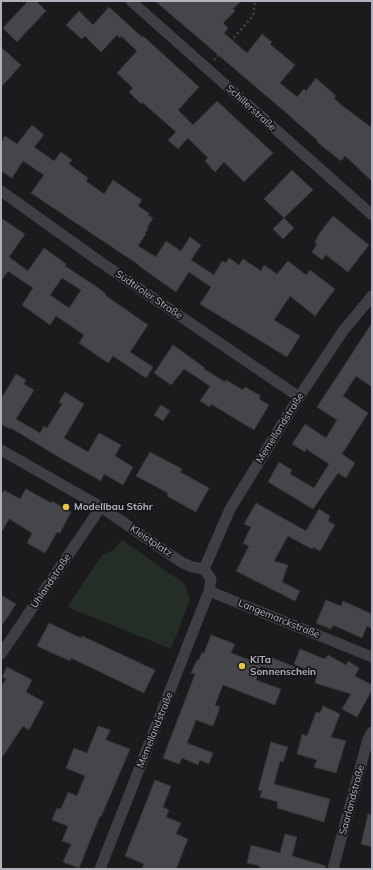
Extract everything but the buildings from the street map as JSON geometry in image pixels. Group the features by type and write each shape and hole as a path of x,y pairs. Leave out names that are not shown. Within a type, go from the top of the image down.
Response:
{"street":[{"name":"Schillerstraße","path":"131,1 372,215"},
{"name":"Südtiroler Straße","path":"1,191 99,261 299,397"},
{"name":"Memellandstraße","path":"204,569 230,509 299,397 343,331 372,296"},
{"name":"Kleistplatz","path":"1,450 101,508 181,562 192,567 204,569"},
{"name":"Uhlandstraße","path":"1,654 101,508"},
{"path":"204,569 211,579 209,591"},
{"name":"Memellandstraße","path":"100,869 209,591"},
{"name":"Langemarckstraße","path":"209,591 372,657"},
{"name":"Saarlandstraße","path":"333,869 368,739 372,732"}],"path":[{"path":"206,68 253,16 255,1"}],"shaded area":[{"path":"122,540 185,584 190,600 171,649 67,607 102,555 112,551"}],"place":[{"name":"Modellbau Stöhr","path":"66,507"},
{"name":"KiTa Sonnenschein","path":"242,666"}]}
